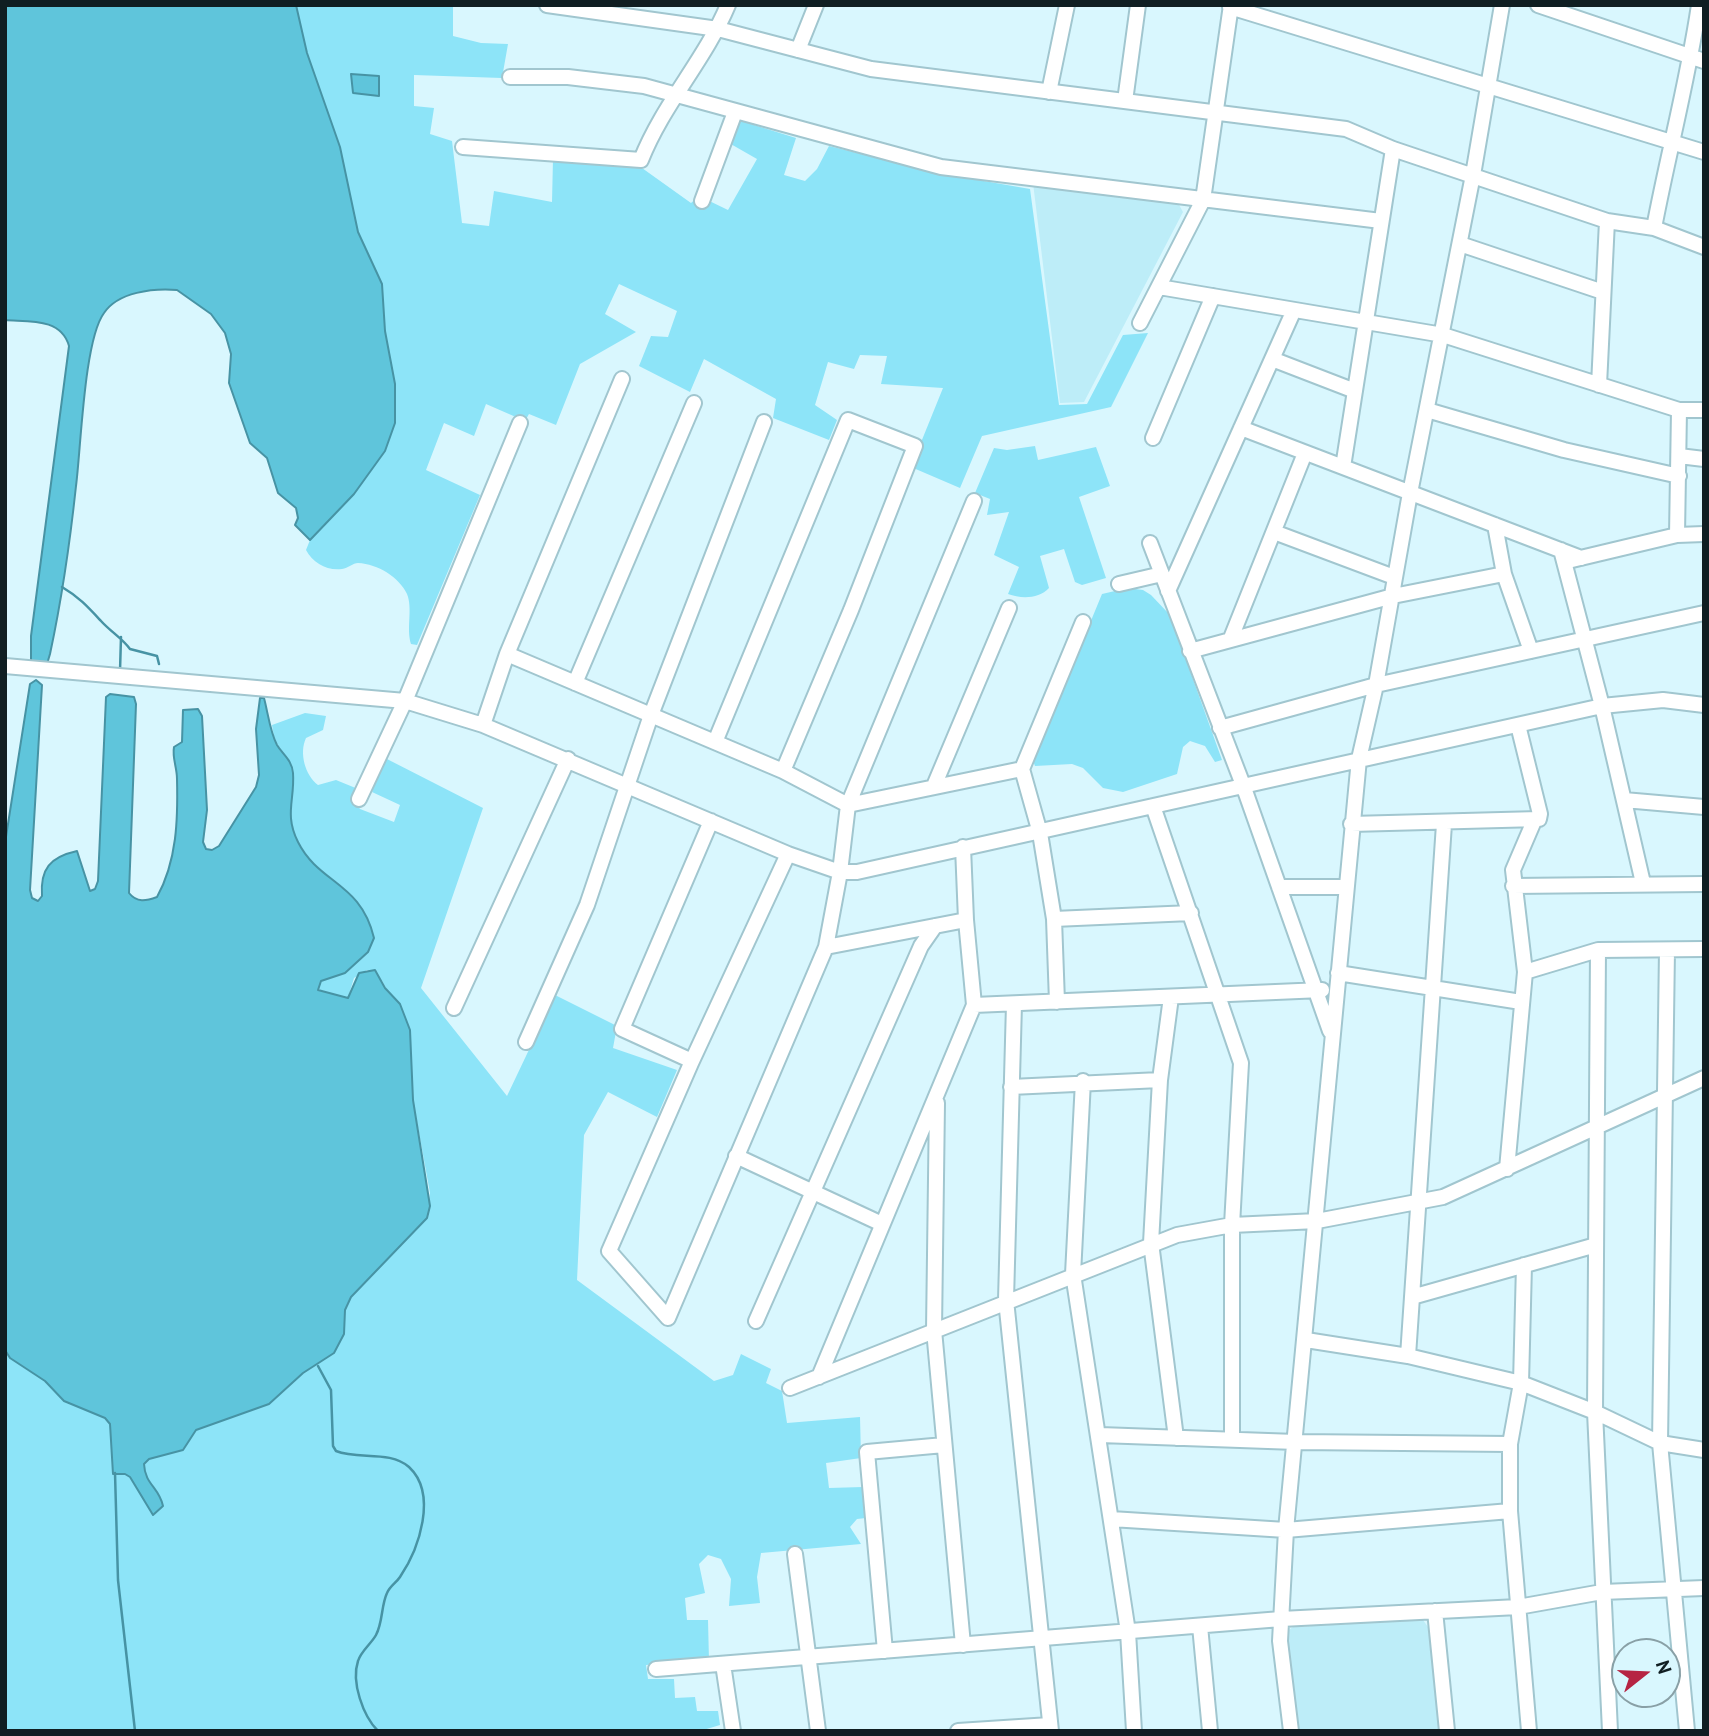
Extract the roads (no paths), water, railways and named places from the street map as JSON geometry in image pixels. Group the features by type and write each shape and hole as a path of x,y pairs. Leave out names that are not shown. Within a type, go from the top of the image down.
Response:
{"street":[{"path":"547,5 642,12 871,69 1346,129 1393,149 1607,220 1654,228 1704,247"},
{"path":"463,147 641,160 654,126 718,29 728,5"},
{"path":"797,50 816,5"},
{"path":"1049,92 1067,5"},
{"path":"1125,101 1138,5"},
{"path":"1291,1731 1280,1641 1286,1530 1317,1221 1351,824 1359,759 1376,685 1409,493 1474,175 1502,5"},
{"path":"1538,5 1698,59"},
{"path":"1654,228 1670,141 1698,59 1699,5"},
{"path":"1140,323 1203,200 1231,6 1704,152"},
{"path":"510,77 568,77 644,86 941,167 1381,221"},
{"path":"702,201 735,112"},
{"path":"1343,467 1393,149"},
{"path":"1599,385 1607,220"},
{"path":"1460,244 1604,292"},
{"path":"1159,287 1443,335 1679,411 1704,410"},
{"path":"1153,438 1213,296"},
{"path":"1168,591 1294,310"},
{"path":"1272,359 1355,391"},
{"path":"483,724 507,654 622,379"},
{"path":"575,683 694,403"},
{"path":"1427,410 1564,450 1679,476"},
{"path":"1677,535 1679,411"},
{"path":"715,742 848,419 915,446 851,610 783,771"},
{"path":"526,1042 587,905 651,715 764,422"},
{"path":"359,799 405,701 520,423"},
{"path":"1241,428 1495,525 1562,556 1581,558 1677,535 1704,534"},
{"path":"1231,638 1305,453"},
{"path":"1679,456 1704,459"},
{"path":"788,854 692,1061 610,1251 668,1318 826,947 840,872 848,805 974,500"},
{"path":"1495,525 1504,574 1531,651"},
{"path":"1274,532 1394,577"},
{"path":"1150,543 1243,785 1332,1035"},
{"path":"1562,556 1602,706 1643,883"},
{"path":"1119,584 1162,574"},
{"path":"1191,651 1393,596 1504,574"},
{"path":"934,786 1009,608"},
{"path":"1220,728 1376,685 1704,613"},
{"path":"1058,1002 1054,919 1041,833 1022,769 1083,622"},
{"path":"507,654 783,771 848,805 1022,769"},
{"path":"5,666 405,701 483,724 788,854 840,872 857,873 963,847 1041,833 1243,785 1602,706 1663,700 1704,705"},
{"path":"1507,1169 1525,972 1522,933 1513,886 1516,858 1540,814 1518,725"},
{"path":"454,1008 568,759"},
{"path":"1624,800 1704,807"},
{"path":"1153,806 1241,1063 1232,1225 1232,1440"},
{"path":"692,1061 622,1029 711,821"},
{"path":"1351,824 1534,821"},
{"path":"1408,1356 1444,824"},
{"path":"819,1377 974,1005 963,847"},
{"path":"1513,886 1704,884"},
{"path":"1279,887 1346,887"},
{"path":"1054,919 1191,912"},
{"path":"826,947 966,920"},
{"path":"756,1321 921,946 935,926"},
{"path":"1525,972 1598,950 1704,949"},
{"path":"1598,950 1595,1412 1610,1731"},
{"path":"1667,950 1660,1443 1687,1731"},
{"path":"1338,973 1434,986 1521,1002"},
{"path":"974,1005 1336,989"},
{"path":"1171,997 1160,1080 1151,1243 1176,1438"},
{"path":"958,1731 1050,1728 1006,1300 1014,1004"},
{"path":"790,1388 1006,1300 1177,1235 1232,1225 1317,1221 1443,1197 1704,1078"},
{"path":"1012,1087 1083,1081 1160,1080"},
{"path":"1083,1081 1073,1275 1100,1435 1128,1632 1134,1731"},
{"path":"937,1094 934,1330 963,1644"},
{"path":"736,1156 883,1224"},
{"path":"1412,1297 1596,1245"},
{"path":"1524,1265 1521,1383 1510,1444 1510,1511 1529,1731"},
{"path":"1306,1340 1408,1356 1521,1383 1595,1412 1660,1443 1704,1450"},
{"path":"1100,1435 1296,1442 1510,1444"},
{"path":"885,1651 867,1452 944,1444"},
{"path":"1111,1519 1286,1530 1510,1511"},
{"path":"795,1554 818,1731"},
{"path":"656,1669 1281,1619 1518,1607 1602,1592 1704,1588"},
{"path":"1435,1611 1447,1731"},
{"path":"1200,1626 1210,1731"},
{"path":"723,1664 733,1731"}],"waterway":[{"path":"62,587 83,602 130,649 157,656 159,664"},
{"path":"120,671 121,637"},
{"path":"318,1366 331,1390 333,1446 336,1451 401,1462 418,1478 422,1492 422,1522 414,1552 387,1593 378,1630 359,1657 356,1669 360,1698 378,1731"},
{"path":"115,1473 118,1580 135,1731"}]}
